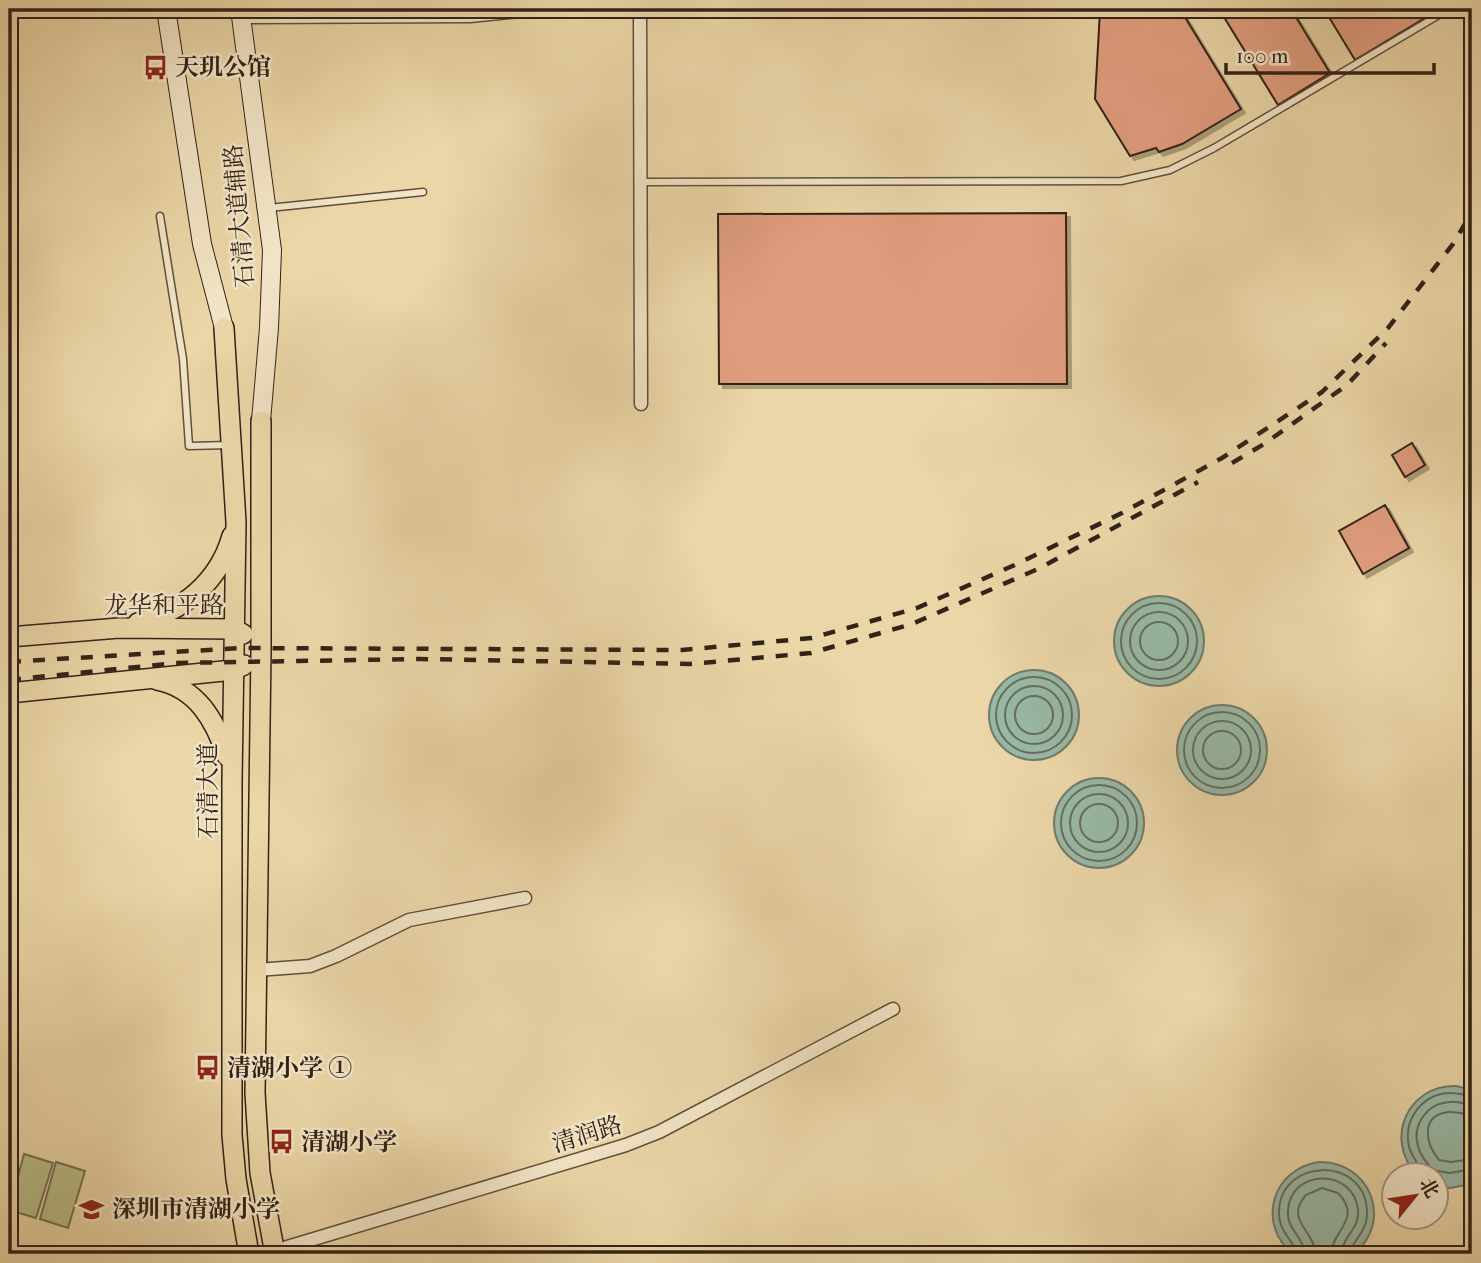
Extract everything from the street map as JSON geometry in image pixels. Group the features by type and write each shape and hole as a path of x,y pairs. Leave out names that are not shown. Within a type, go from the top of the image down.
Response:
{"main road":[{"name":"石清大道辅路","path":"166,9 202,244 224,328"},
{"name":"石清大道辅路","path":"241,13 271,250 261,421"},
{"name":"石清大道","path":"224,328 236,522 232,781 232,1135 236,1180 249,1254"},
{"name":"石清大道","path":"261,421 257,1131 260,1173 275,1253"},
{"path":"119,628 176,609 196,594 215,572 229,547 236,522"},
{"name":"龙华和平路","path":"9,637 119,628 234,629 245,635 261,651"},
{"path":"9,693 233,670 254,659 261,651"},
{"path":"148,678 168,682 198,700 221,737 232,781"}],"street":[{"path":"241,13 470,16 538,9"},
{"path":"640,9 641,404"},
{"path":"257,970 310,965 336,956 409,920 525,898"},
{"name":"清润路","path":"275,1253 648,1137 687,1119 893,1009"}],"lane":[{"path":"641,181 1121,181 1170,170 1214,148 1450,9"},
{"path":"267,208 424,192"},
{"path":"160,216 183,359 189,446 231,445"}],"green space":[{"path":"24,1154 53,1163 36,1218 9,1210"},
{"path":"56,1162 85,1171 68,1228 40,1219"}],"water":[{"path":"1159,596 1176,599 1191,609 1201,624 1204,641 1201,658 1191,673 1176,683 1159,686 1142,683 1127,673 1117,658 1114,641 1117,624 1127,609 1142,599"},
{"path":"1034,670 1051,673 1066,683 1076,698 1079,715 1076,732 1066,747 1051,757 1034,760 1017,757 1002,747 992,732 989,715 992,698 1002,683 1017,673"},
{"path":"1222,705 1239,708 1254,718 1264,733 1267,750 1264,767 1254,782 1239,792 1222,795 1205,792 1190,782 1180,767 1177,750 1180,733 1190,718 1205,708"},
{"path":"1099,778 1116,781 1131,791 1141,806 1144,823 1141,840 1131,855 1116,865 1099,868 1082,865 1067,855 1057,840 1054,823 1057,806 1067,791 1082,781"},
{"path":"1456,1086 1472,1090 1472,1184 1450,1188 1450,1162 1407,1160 1402,1145 1406,1116 1425,1094 1439,1088"},
{"path":"1319,1162 1337,1164 1352,1171 1371,1195 1373,1226 1366,1241 1354,1254 1293,1254 1282,1242 1275,1228 1274,1199 1280,1186 1290,1175 1303,1167"}],"building":[{"path":"1180,9 1241,109 1182,144 1159,152 1156,148 1130,156 1095,99 1100,11"},
{"path":"1219,9 1291,9 1330,73 1278,105"},
{"path":"1324,9 1437,9 1438,10 1355,60"},
{"path":"1066,213 1067,384 719,384 718,214"},
{"path":"1412,443 1425,465 1405,477 1392,455"},
{"path":"1385,505 1409,548 1363,574 1339,531"}],"railway":[{"path":"9,662 240,648 682,650 812,638 917,608 1017,564 1122,513 1222,458 1322,392 1388,328 1453,244 1472,212"},
{"path":"1232,463 1264,444 1347,385 1386,343"},
{"path":"9,680 176,663 420,659 690,664 811,653 912,624 1040,568 1198,482"}],"place":[{"name":"天玑公馆","path":"155,67"},
{"name":"清湖小学 ①","path":"207,1068"},
{"name":"清湖小学","path":"281,1142"},
{"name":"深圳市清湖小学","path":"92,1209"}]}
